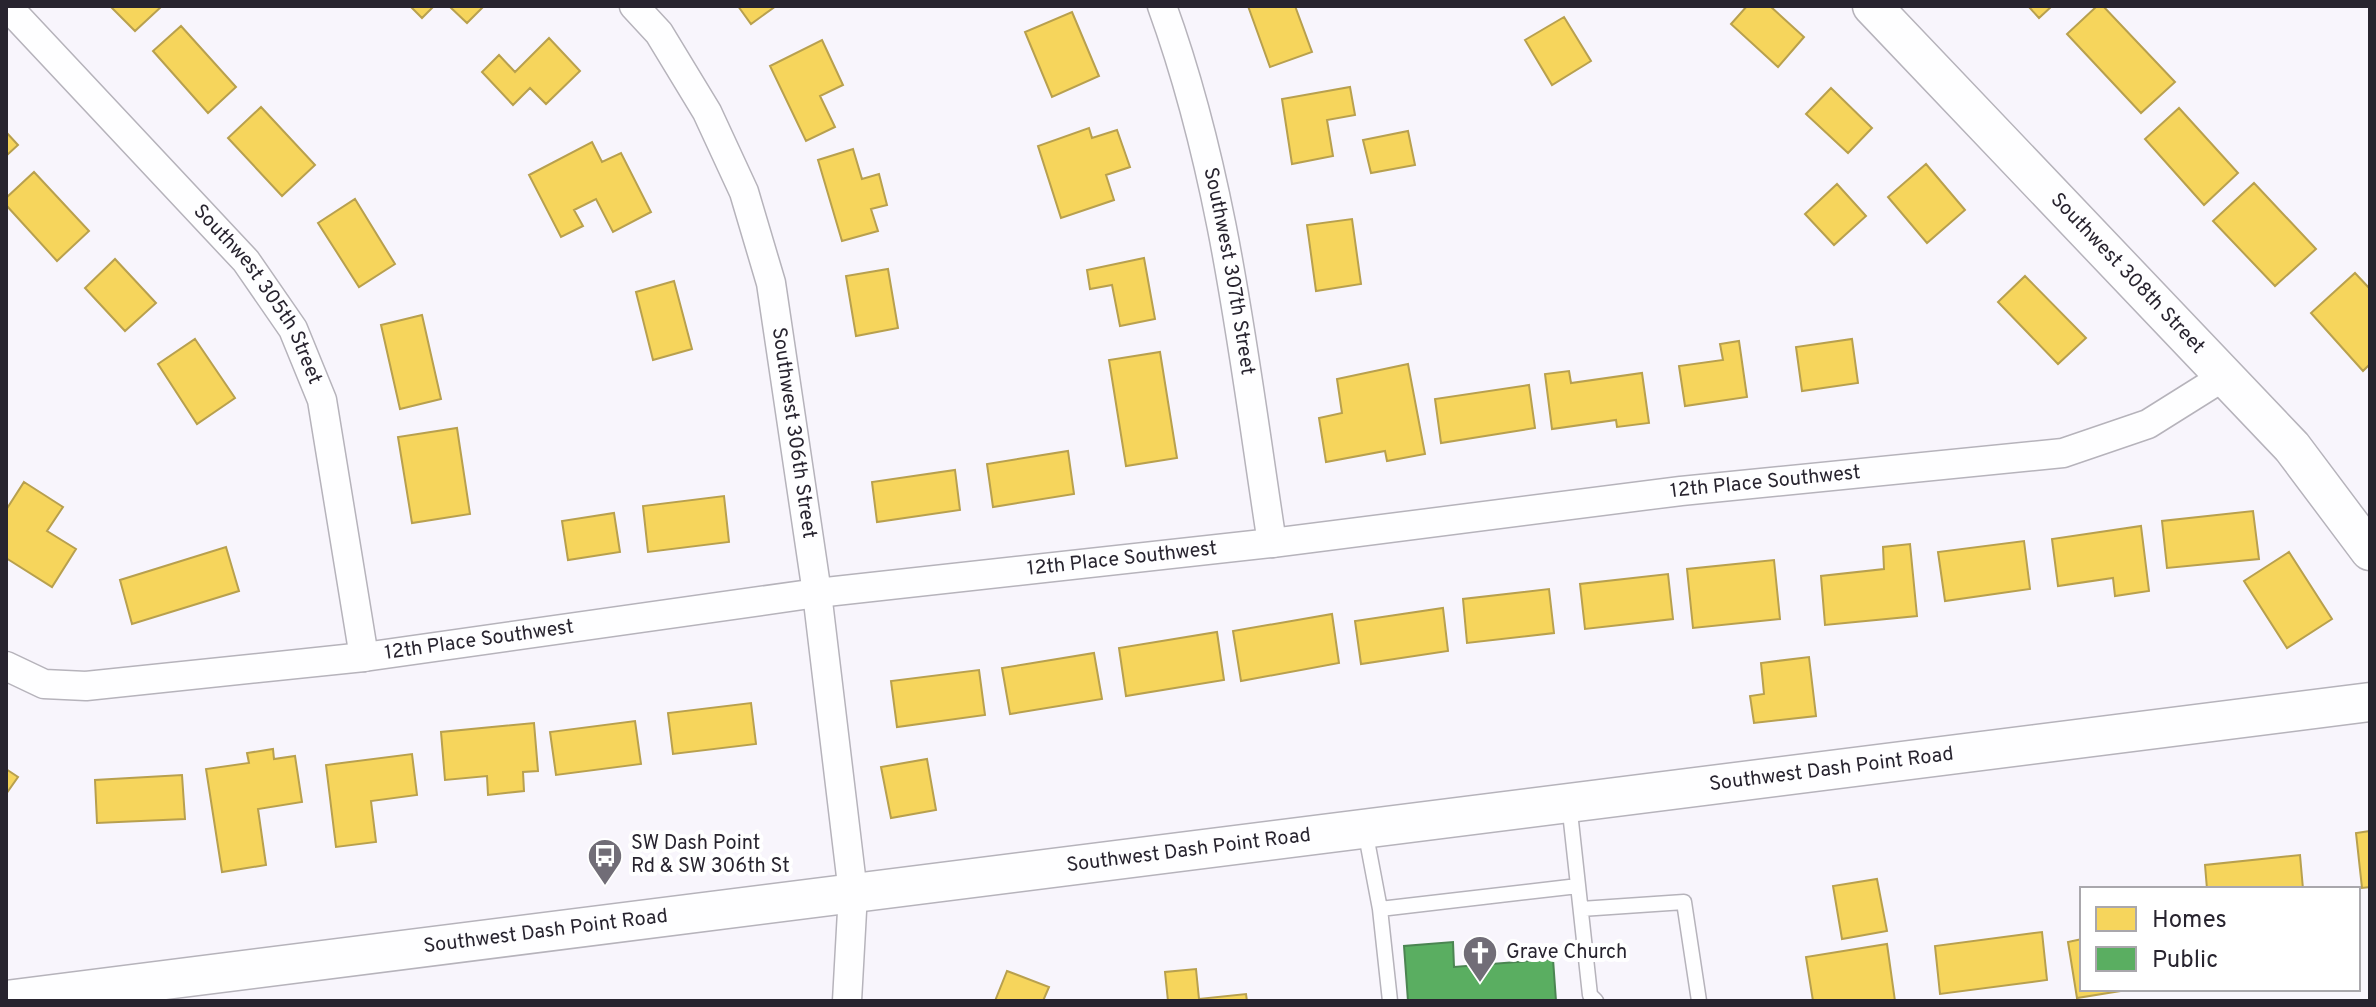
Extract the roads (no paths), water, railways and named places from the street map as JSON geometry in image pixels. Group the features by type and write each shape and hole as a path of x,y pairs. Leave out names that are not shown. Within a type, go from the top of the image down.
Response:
{"main road":[{"name":"Southwest 308th Street","path":"1872,6 2292,447 2370,551"},
{"name":"Southwest Dash Point Road","path":"6,1000 2370,702"}],"street":[{"name":"Southwest 305th Street","path":"7,6 246,261 293,329 322,400 364,657"},
{"name":"Southwest 306th Street","path":"634,6 659,33 707,112 744,192 771,283 817,593 853,893 847,1001"},
{"name":"Southwest 307th Street","path":"1162,6 1185,69 1221,207 1272,543"},
{"name":"12th Place Southwest","path":"8,668 44,684 86,686 364,657 817,593 1272,543 1681,491 2063,453 2148,424 2223,377"}],"lane":[{"path":"1569,803 1590,995 1596,1001"},
{"path":"1364,829 1380,909 1390,1001"},
{"path":"1380,909 1578,886"},
{"path":"1581,909 1684,902 1699,1001"}],"place":[{"name":"SW Dash Point Rd & SW 306th St","path":"605,887"},
{"name":"Grave Church","path":"1480,984"}]}
